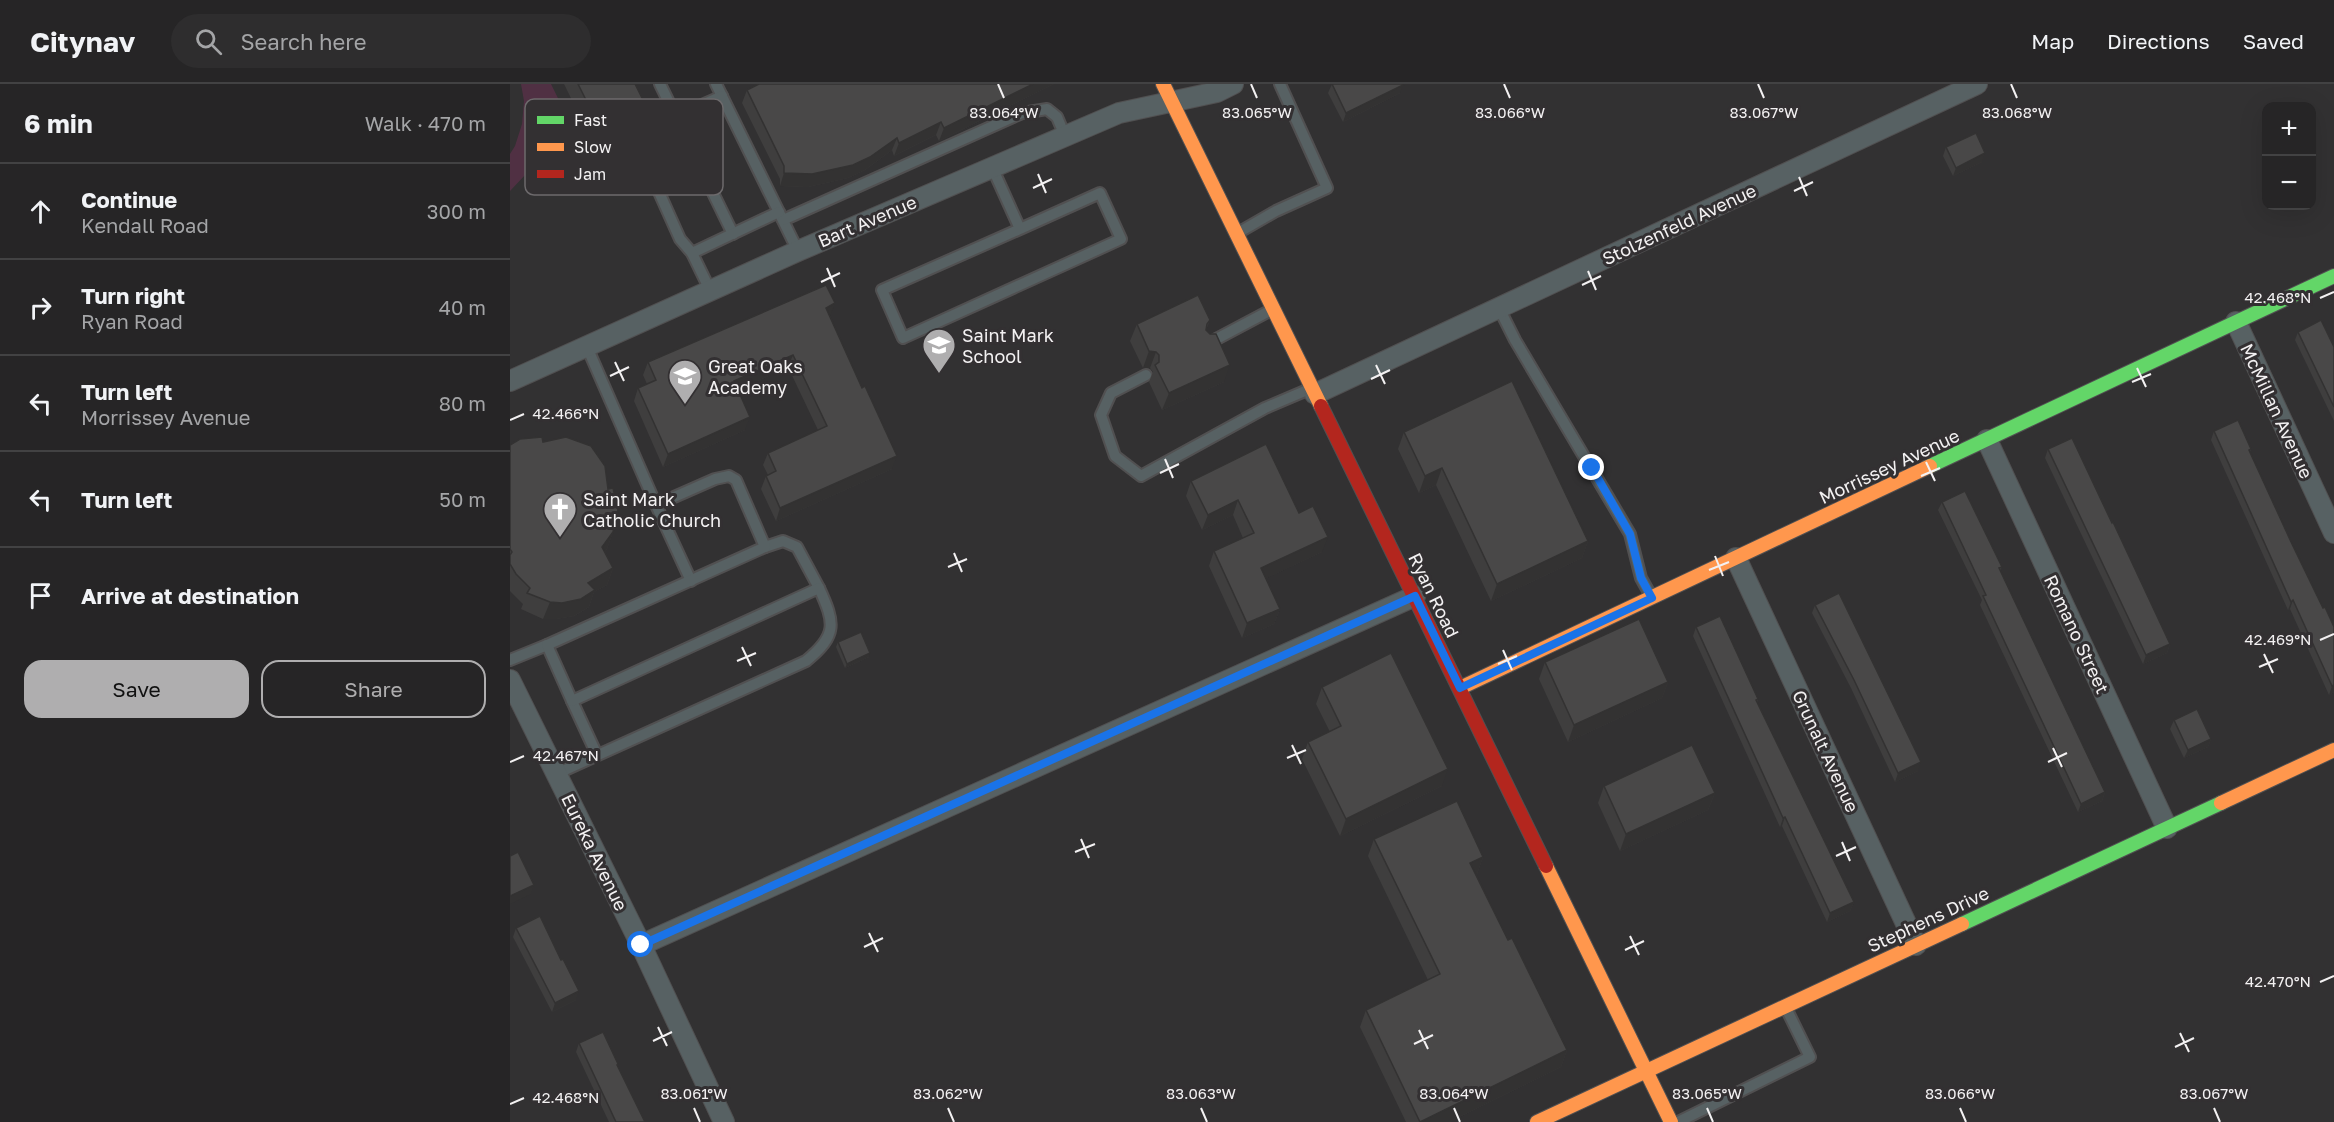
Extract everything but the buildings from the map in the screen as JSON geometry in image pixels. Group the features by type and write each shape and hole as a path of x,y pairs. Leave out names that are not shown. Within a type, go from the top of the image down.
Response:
{"street":[{"name":"Bart Avenue","path":"510,381 798,251 1167,93 1217,92 1233,84"},
{"name":"Stolzenfeld Avenue","path":"1314,391 1499,308 1977,84"},
{"name":"Ryan Road","path":"1167,93 1671,1122"},
{"name":"Morrissey Avenue","path":"1460,688 2334,276"},
{"name":"McMillan Avenue","path":"2236,322 2334,533"},
{"name":"Romano Street","path":"1987,440 2167,828"},
{"name":"Grunalt Avenue","path":"1736,558 1916,945"},
{"path":"641,945 1415,596"},
{"name":"Eureka Avenue","path":"510,680 641,945 724,1122"},
{"name":"Stephens Drive","path":"1537,1122 2334,750"}],"lane":[{"path":"660,84 667,99"},
{"path":"716,84 798,251"},
{"path":"1236,234 1276,211 1327,188 1280,84"},
{"path":"716,99 722,96"},
{"path":"692,253 1022,113 1047,109 1056,117 1065,136"},
{"path":"992,167 1020,229"},
{"path":"1100,193 1121,239 903,338 882,290 1020,229 1100,193"},
{"path":"660,195 680,240 692,253 710,290"},
{"path":"714,195 733,234"},
{"path":"1499,308 1515,340 1630,534 1641,578 1652,598"},
{"path":"1207,344 1273,309"},
{"path":"587,347 691,581"},
{"path":"1146,375 1111,393 1101,415 1115,456 1141,476 1265,408 1314,391"},
{"path":"656,505 715,479 729,476 736,480 765,547"},
{"path":"510,660 783,541 797,547 830,612 831,630 825,642 806,661 556,774"},
{"path":"572,701 819,588"},
{"path":"547,645 597,755"},
{"path":"1678,1122 1810,1057 1785,1006"}],"shaded area":[{"path":"521,84 551,84 558,99 525,99 525,175 510,191 510,154 522,124 524,101"}],"traffic: fast":[{"path":"1930,466 2334,276"},
{"path":"1962,924 2221,803"}],"traffic: slow":[{"path":"1163,84 1321,406"},
{"path":"1460,688 1930,466"},
{"path":"2221,803 2334,750"},
{"path":"1546,866 1671,1122"},
{"path":"1537,1122 1962,924"}],"traffic: jam":[{"path":"1321,406 1546,866"}],"place":[{"name":"Saint Mark School","path":"939,374"},
{"name":"Great Oaks Academy","path":"685,405"},
{"name":"Saint Mark Catholic Church","path":"560,538"}],"route":[{"path":"641,945 1415,596 1460,688 1652,598 1641,578 1630,534 1592,468"}]}
